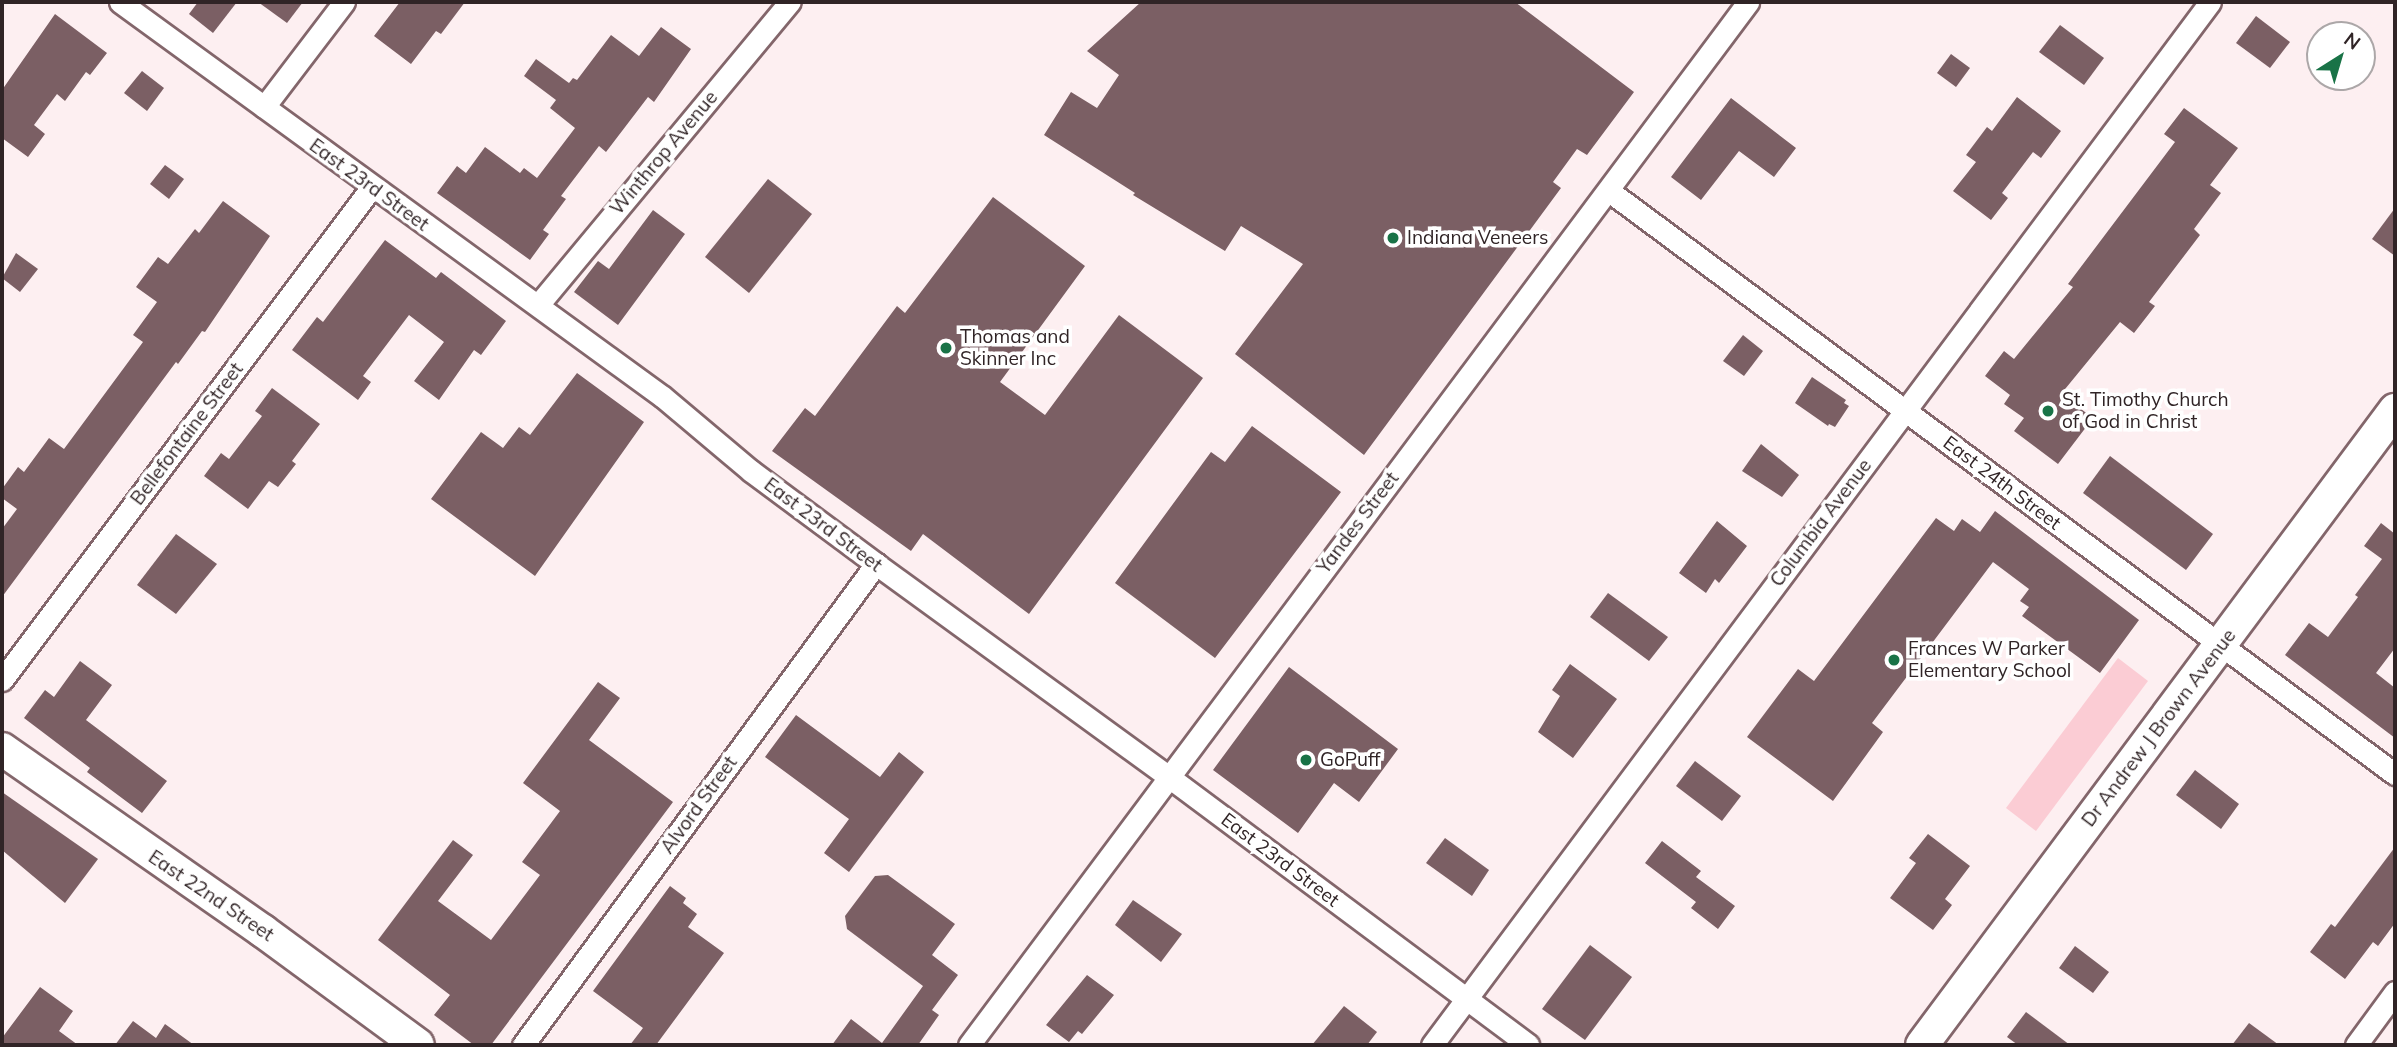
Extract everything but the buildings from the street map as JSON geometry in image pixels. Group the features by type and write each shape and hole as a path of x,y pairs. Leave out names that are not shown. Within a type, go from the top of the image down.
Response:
{"main road":[{"name":"Dr Andrew J Brown Avenue","path":"1922,1045 2395,410"},
{"name":"East 22nd Street","path":"2,749 264,931 418,1045"}],"street":[{"name":"East 23rd Street","path":"120,2 372,188 663,397 751,471 876,565 1169,777 1528,1045"},
{"path":"264,107 344,2"},
{"name":"Winthrop Avenue","path":"538,305 790,2"},
{"name":"Yandes Street","path":"969,1045 1748,2"},
{"name":"Columbia Avenue","path":"1432,1045 2210,2"},
{"name":"Bellefontaine Street","path":"2,680 372,188"},
{"name":"East 24th Street","path":"1609,191 2395,774"},
{"name":"Alvord Street","path":"523,1045 876,565"},
{"path":"2356,1045 2395,992"}],"shaded area":[{"path":"2118,658 2148,681 2036,831 2006,808"}],"place":[{"name":"Indiana Veneers","path":"1393,238"},
{"name":"Thomas and Skinner Inc","path":"946,348"},
{"name":"St. Timothy Church of God in Christ","path":"2048,411"},
{"name":"Frances W Parker Elementary School","path":"1894,660"},
{"name":"GoPuff","path":"1306,760"}]}
